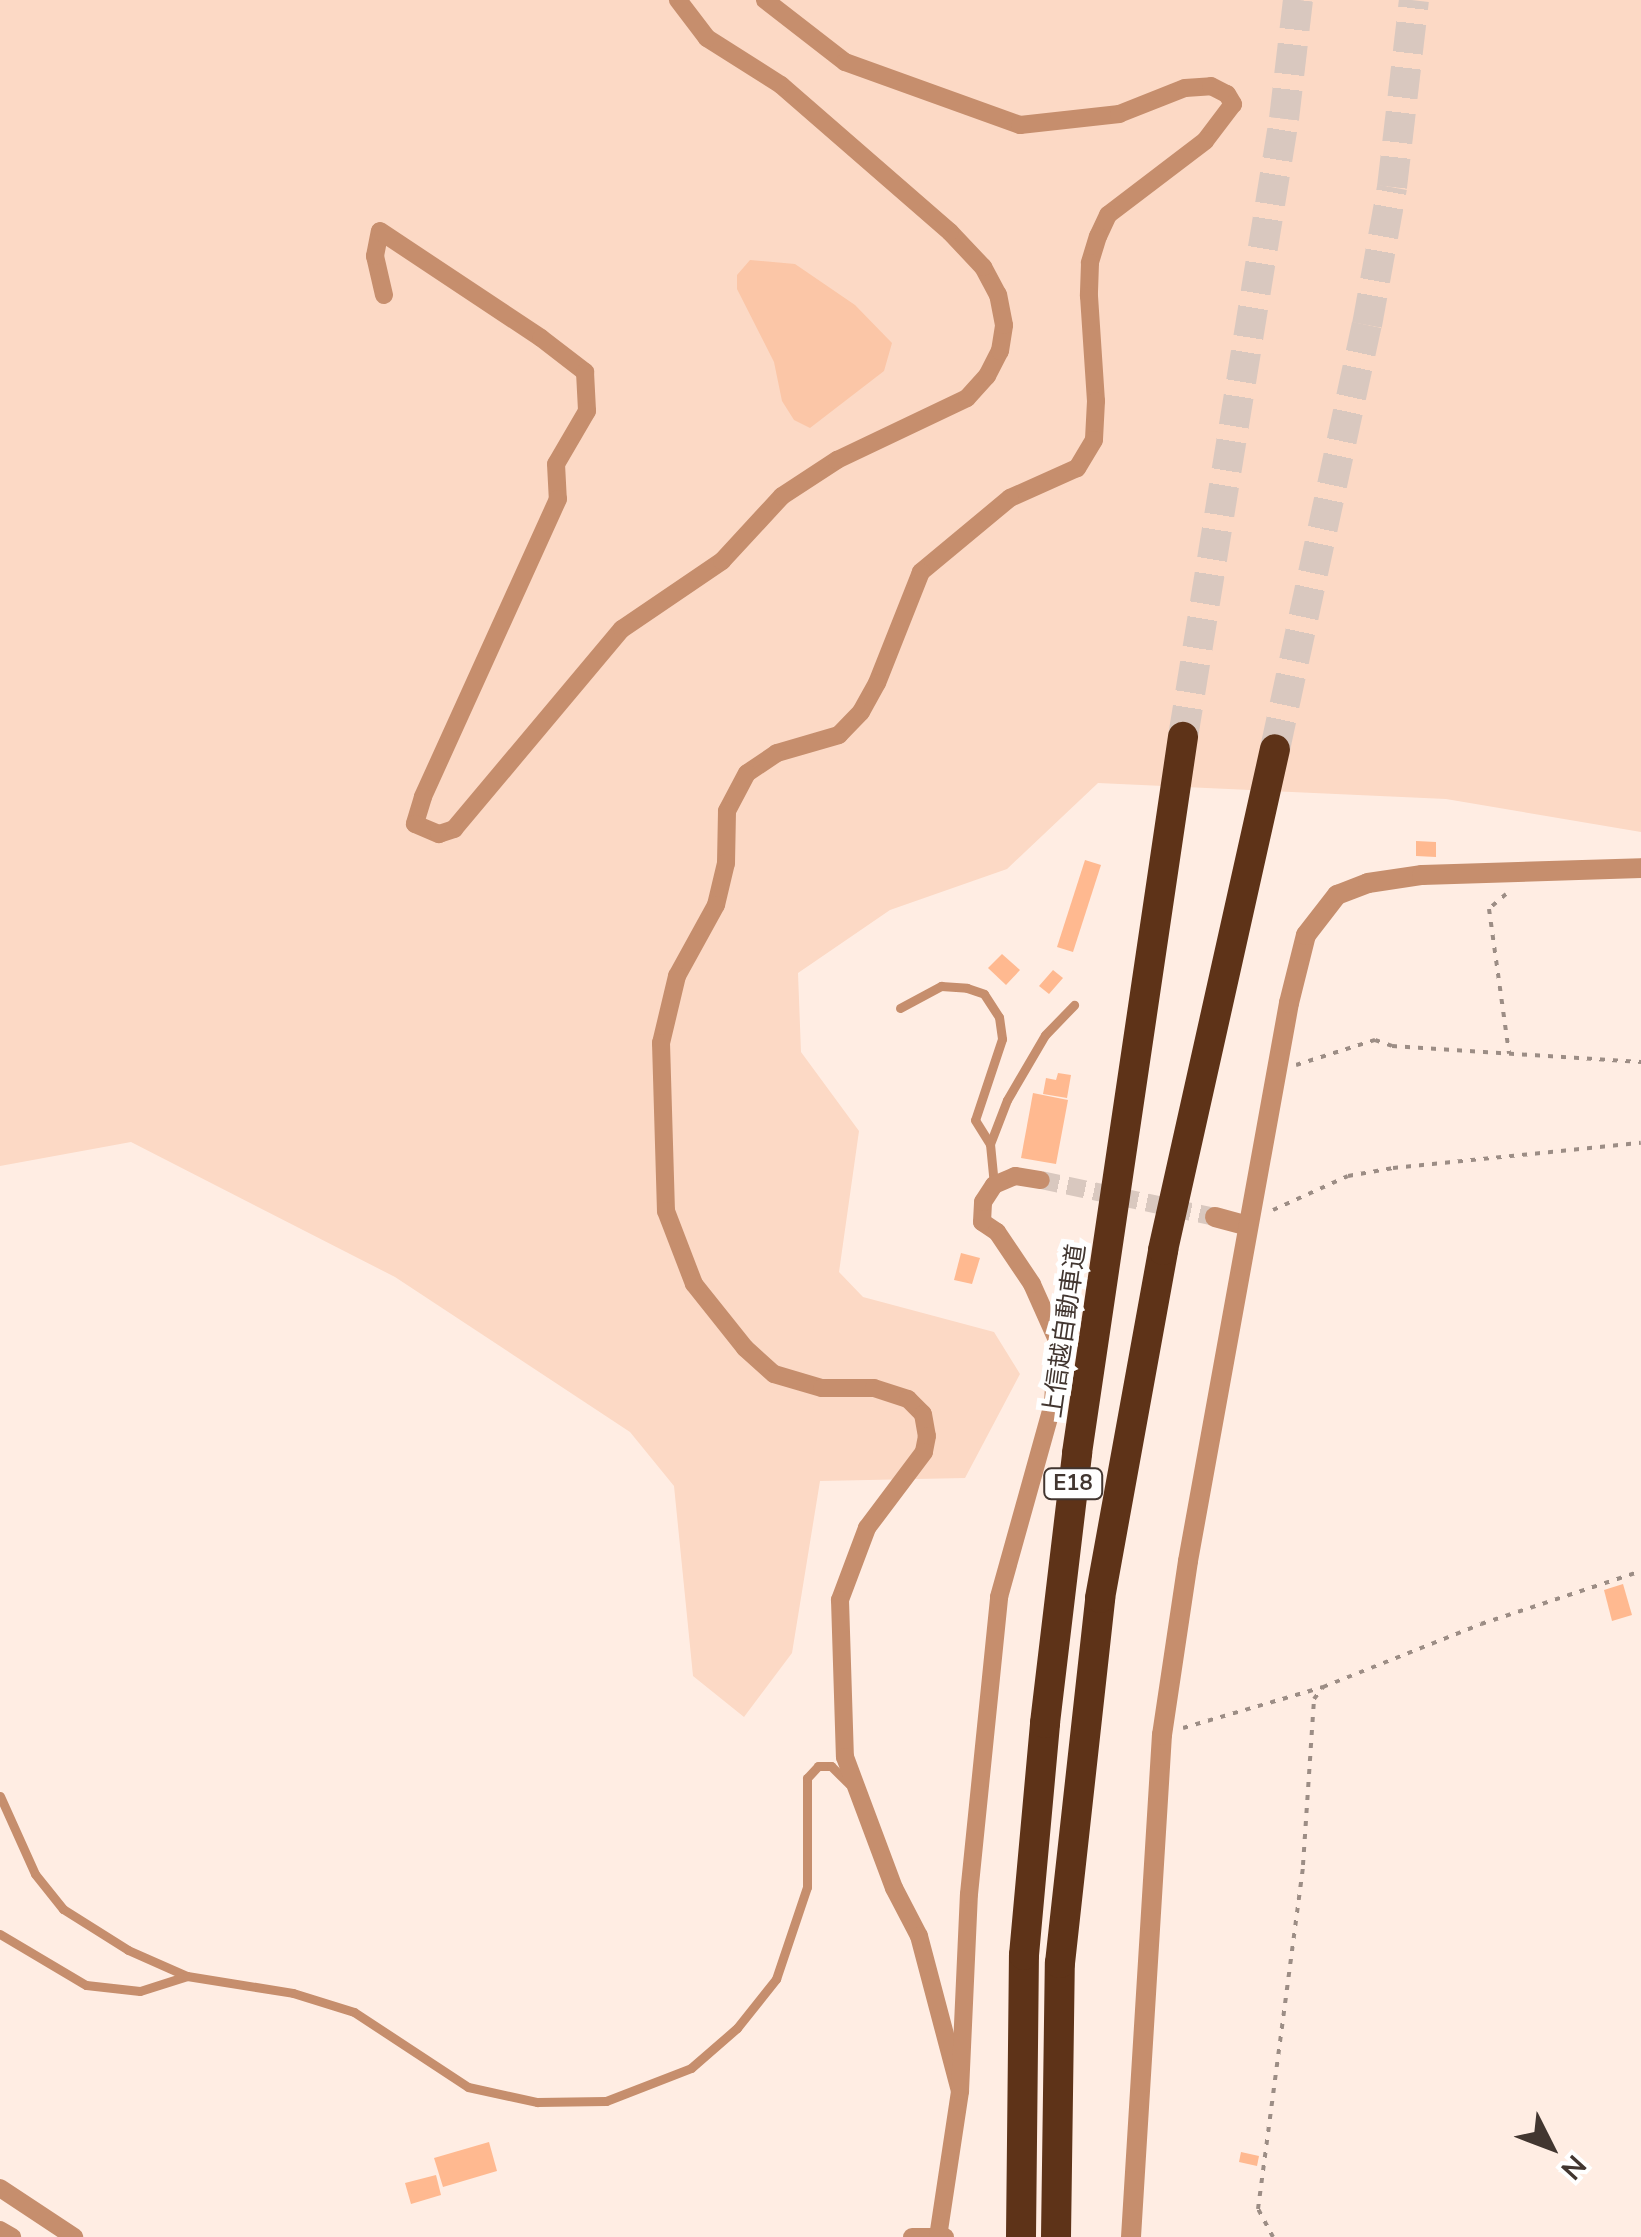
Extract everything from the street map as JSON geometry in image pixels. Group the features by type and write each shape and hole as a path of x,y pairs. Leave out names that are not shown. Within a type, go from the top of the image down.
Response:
{"highway":[{"name":"上信越自動車道","path":"1021,2237 1024,1955 1045,1722 1077,1453 1182,737"},
{"name":"E18","path":"1056,2237 1060,1963 1100,1598 1163,1250 1274,749"}],"street":[{"path":"384,294 375,256 380,230 585,372 587,411 556,464 558,499 423,797 415,824 439,834 454,829 622,629 722,561 782,496 837,460 966,398 987,376 1000,351 1004,326 998,295 983,267 950,232 781,84 707,38 678,0"},
{"path":"765,0 845,62 1020,125 1119,114 1185,88 1211,86 1226,94 1233,104 1204,141 1108,214 1098,236 1090,263 1089,296 1096,401 1094,440 1077,468 1010,498 920,572 877,683 862,712 839,734 777,753 747,773 727,811 726,863 716,905 677,976 661,1043 666,1211 694,1284 745,1348 774,1374 822,1388 874,1388 908,1399 923,1414 927,1436 924,1452 867,1528 840,1600 845,1757 894,1888 919,1936 960,2092"},
{"path":"1131,2237 1162,1735 1188,1561 1248,1226 1306,935 1337,895 1368,883 1422,875 1641,868"},
{"path":"912,2237 940,2236 960,2092 969,1894 999,1597 1053,1402 1058,1340 1032,1284 997,1232 982,1222 983,1202 994,1185 1014,1176 1042,1180"},
{"path":"1215,1217 1248,1226"},
{"path":"0,2188 74,2237"},
{"path":"0,2230 12,2237"}],"lane":[{"path":"900,1008 941,986 967,988 984,994 999,1017 1002,1039 975,1120 990,1144 994,1185"},
{"path":"990,1144 1007,1100 1045,1036 1074,1006"},
{"path":"0,1796 35,1874 63,1909 128,1950 187,1976 293,1993 354,2012 468,2087 537,2102 606,2101 692,2068 737,2028 776,1979 806,1887 807,1778 818,1766 831,1766 858,1793"},
{"path":"0,1934 5,1943 86,1985 140,1991 187,1976"}],"path":[{"path":"1509,1054 1490,908 1532,870"},
{"path":"1276,1072 1375,1040 1392,1046 1641,1062"},
{"path":"1248,1226 1277,1207 1348,1176 1516,1153 1641,1144"},
{"path":"1162,1735 1323,1686 1481,1624 1641,1570"},
{"path":"1273,2237 1258,2209 1303,1864 1314,1699 1323,1686"}],"shaded area":[{"path":"0,0 1641,0 1641,832 1446,799 1098,783 1007,869 890,910 798,973 801,1052 859,1131 839,1272 863,1297 994,1332 1020,1374 965,1478 820,1481 792,1653 744,1717 693,1676 674,1486 630,1432 395,1277 131,1142 0,1166"},
{"path":"750,260 795,264 855,305 892,343 884,371 810,428 794,420 782,401 774,362 737,289 737,275"}],"building":[{"path":"1416,841 1436,842 1436,857 1416,856"},
{"path":"1085,860 1101,865 1073,952 1057,947"},
{"path":"1002,954 1020,970 1006,985 988,968"},
{"path":"1053,970 1063,978 1049,994 1039,986"},
{"path":"1058,1073 1071,1075 1067,1098 1043,1094 1046,1078 1056,1080"},
{"path":"1033,1093 1068,1100 1056,1164 1021,1158"},
{"path":"961,1253 980,1258 972,1284 954,1280"},
{"path":"1623,1584 1632,1615 1612,1621 1604,1590"},
{"path":"489,2142 497,2171 443,2187 434,2158"},
{"path":"1241,2152 1259,2156 1257,2166 1239,2162"},
{"path":"436,2175 441,2195 411,2204 405,2183"}],"tunnel":[{"path":"1183,737 1284,119 1298,0"},
{"path":"1275,749 1367,325 1392,187 1414,0"},
{"path":"1041,1180 1215,1217"}]}
